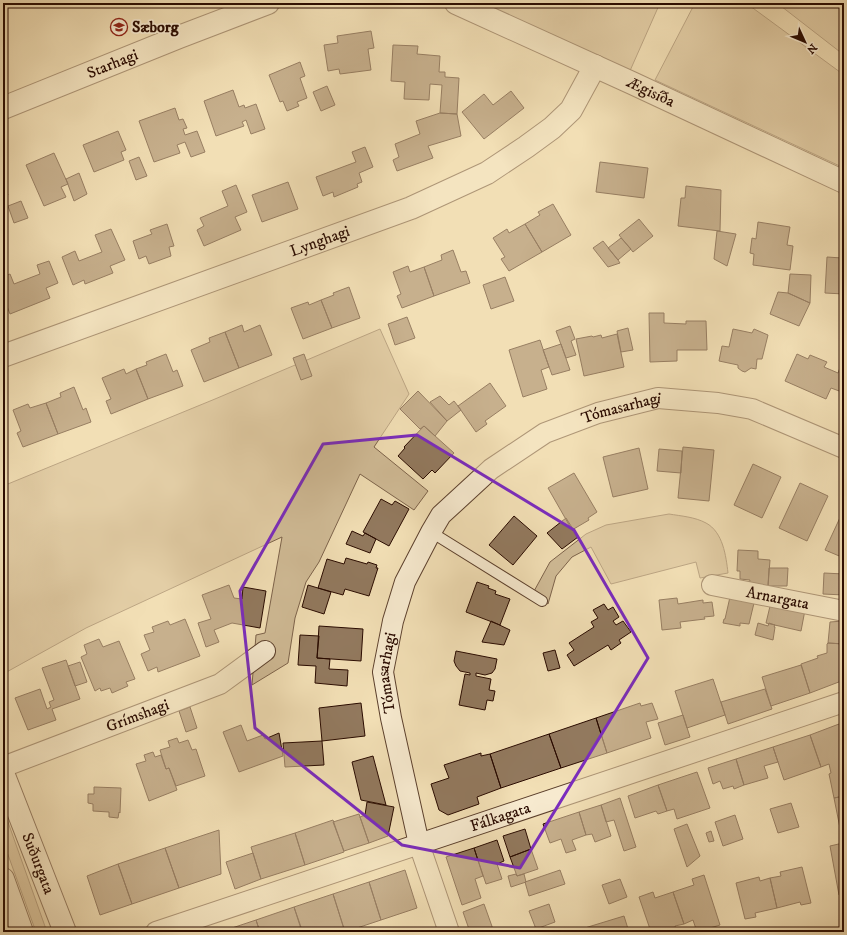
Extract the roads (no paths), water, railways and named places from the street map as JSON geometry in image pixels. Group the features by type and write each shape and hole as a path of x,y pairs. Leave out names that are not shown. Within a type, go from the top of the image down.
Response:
{"street":[{"name":"Starhagi","path":"3,108 268,3"},
{"name":"Ægisíða","path":"456,3 844,182"},
{"name":"Lynghagi","path":"3,356 411,208 466,183 487,172 552,128 571,110 594,66"},
{"name":"Tómasarhagi","path":"449,932 419,844 391,718 383,672 393,621 405,582 441,515 491,469 545,433 598,413 658,398 718,403 752,409 844,448"},
{"name":"Arnargata","path":"712,585 844,611"},
{"name":"Grímshagi","path":"3,768 220,684 265,651"},
{"name":"Fálkagata","path":"156,932 844,702"},
{"name":"Suðurgata","path":"3,773 65,932"},
{"path":"3,879 22,932"}],"lane":[{"path":"431,532 542,601"}],"place":[{"name":"Sæborg","path":"119,27"}]}
